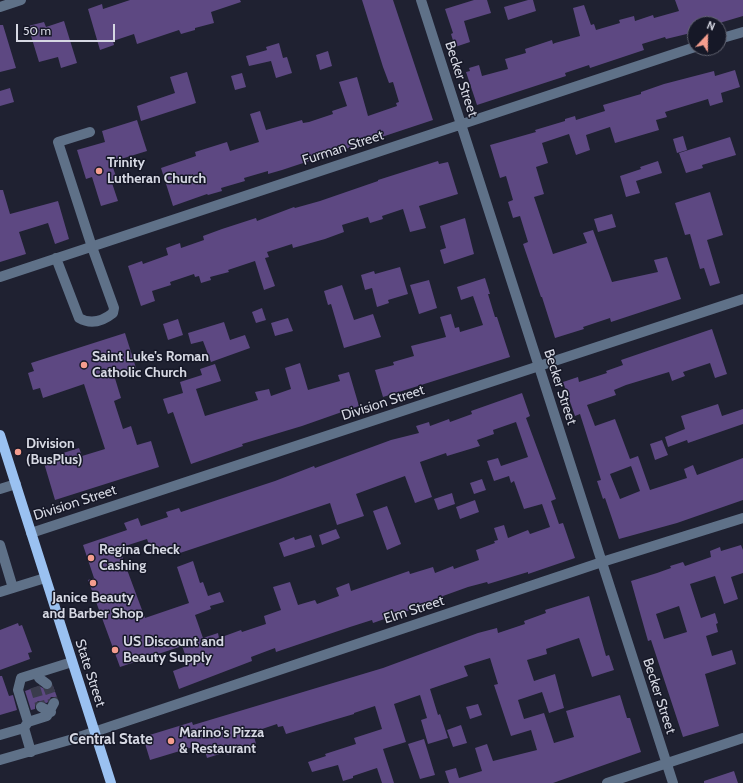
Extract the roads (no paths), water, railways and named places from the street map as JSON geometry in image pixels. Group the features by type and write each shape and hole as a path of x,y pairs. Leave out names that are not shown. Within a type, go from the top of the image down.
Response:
{"main road":[{"name":"State Street","path":"0,435 2,448 16,484 111,783"}],"street":[{"path":"0,7 21,0"},
{"name":"Becker Street","path":"422,0 673,783"},
{"path":"727,37 743,32"},
{"name":"Furman Street","path":"0,277 687,50"},
{"path":"56,258 79,318 87,323 107,318 113,313 114,308 58,142 90,132"},
{"name":"Division Street","path":"31,533 743,299"},
{"path":"0,489 16,484"},
{"name":"Elm Street","path":"0,760 94,732 602,562 743,518"},
{"path":"1,550 13,588"},
{"path":"0,592 46,578"},
{"path":"31,752 18,690 21,678 40,680 72,662"},
{"path":"0,735 47,716 49,707"},
{"path":"606,783 666,762 743,738"}],"tunnel":[{"path":"47,684 54,703"},
{"path":"35,687 41,707"}],"place":[{"name":"Trinity Lutheran Church","path":"99,171"},
{"name":"Saint Luke's Roman Catholic Church","path":"84,365"},
{"name":"Division (BusPlus)","path":"18,452"},
{"name":"Regina Check Cashing","path":"91,558"},
{"name":"Janice Beauty and Barber Shop","path":"93,583"},
{"name":"US Discount and Beauty Supply","path":"115,650"},
{"name":"Marino's Pizza & Restaurant","path":"171,741"}],"district":[{"name":"Central State","path":"111,740"}]}
